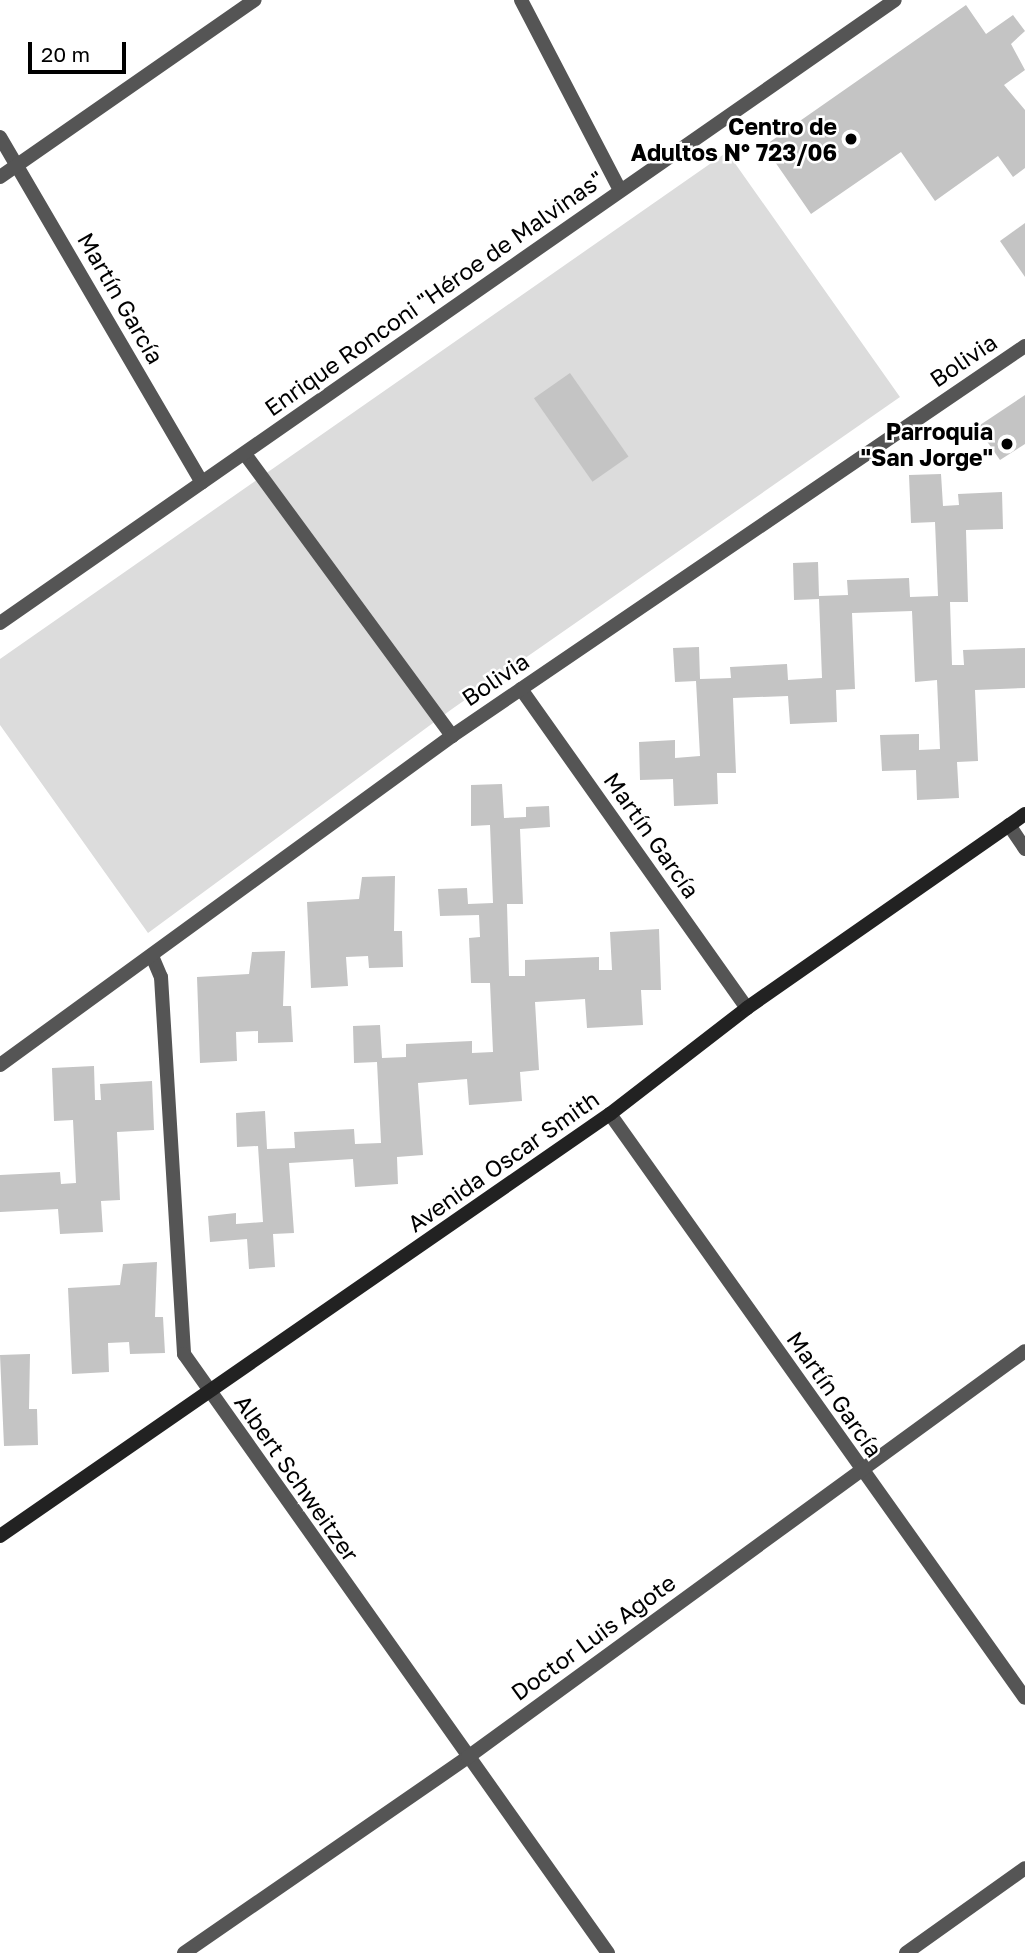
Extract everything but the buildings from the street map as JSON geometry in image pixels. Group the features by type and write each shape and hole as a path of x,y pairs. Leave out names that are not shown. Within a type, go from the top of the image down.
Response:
{"main road":[{"name":"Avenida Oscar Smith","path":"0,1536 610,1114 747,1008 1025,814"}],"street":[{"path":"0,177 255,0"},
{"path":"521,0 620,190"},
{"name":"Enrique Ronconi \"Héroe de Malvinas\"","path":"0,623 895,0"},
{"name":"Martín García","path":"0,137 202,482"},
{"name":"Bolivia","path":"0,1065 452,736 1025,346"},
{"path":"245,454 452,736"},
{"name":"Martín García","path":"521,689 747,1008"},
{"path":"1009,825 1025,849"},
{"name":"Albert Schweitzer","path":"152,956 160,977 179,1328 184,1354 208,1392 608,1953"},
{"name":"Martín García","path":"610,1114 1025,1698"},
{"name":"Doctor Luis Agote","path":"184,1953 468,1757 1025,1351"},
{"path":"906,1953 1025,1868"}],"shaded area":[{"path":"727,152 900,397 452,709 148,933 0,725 0,659"}],"place":[{"name":"Centro de Adultos N° 723/06","path":"851,139"},
{"name":"Parroquia \"San Jorge\"","path":"1007,444"}]}
